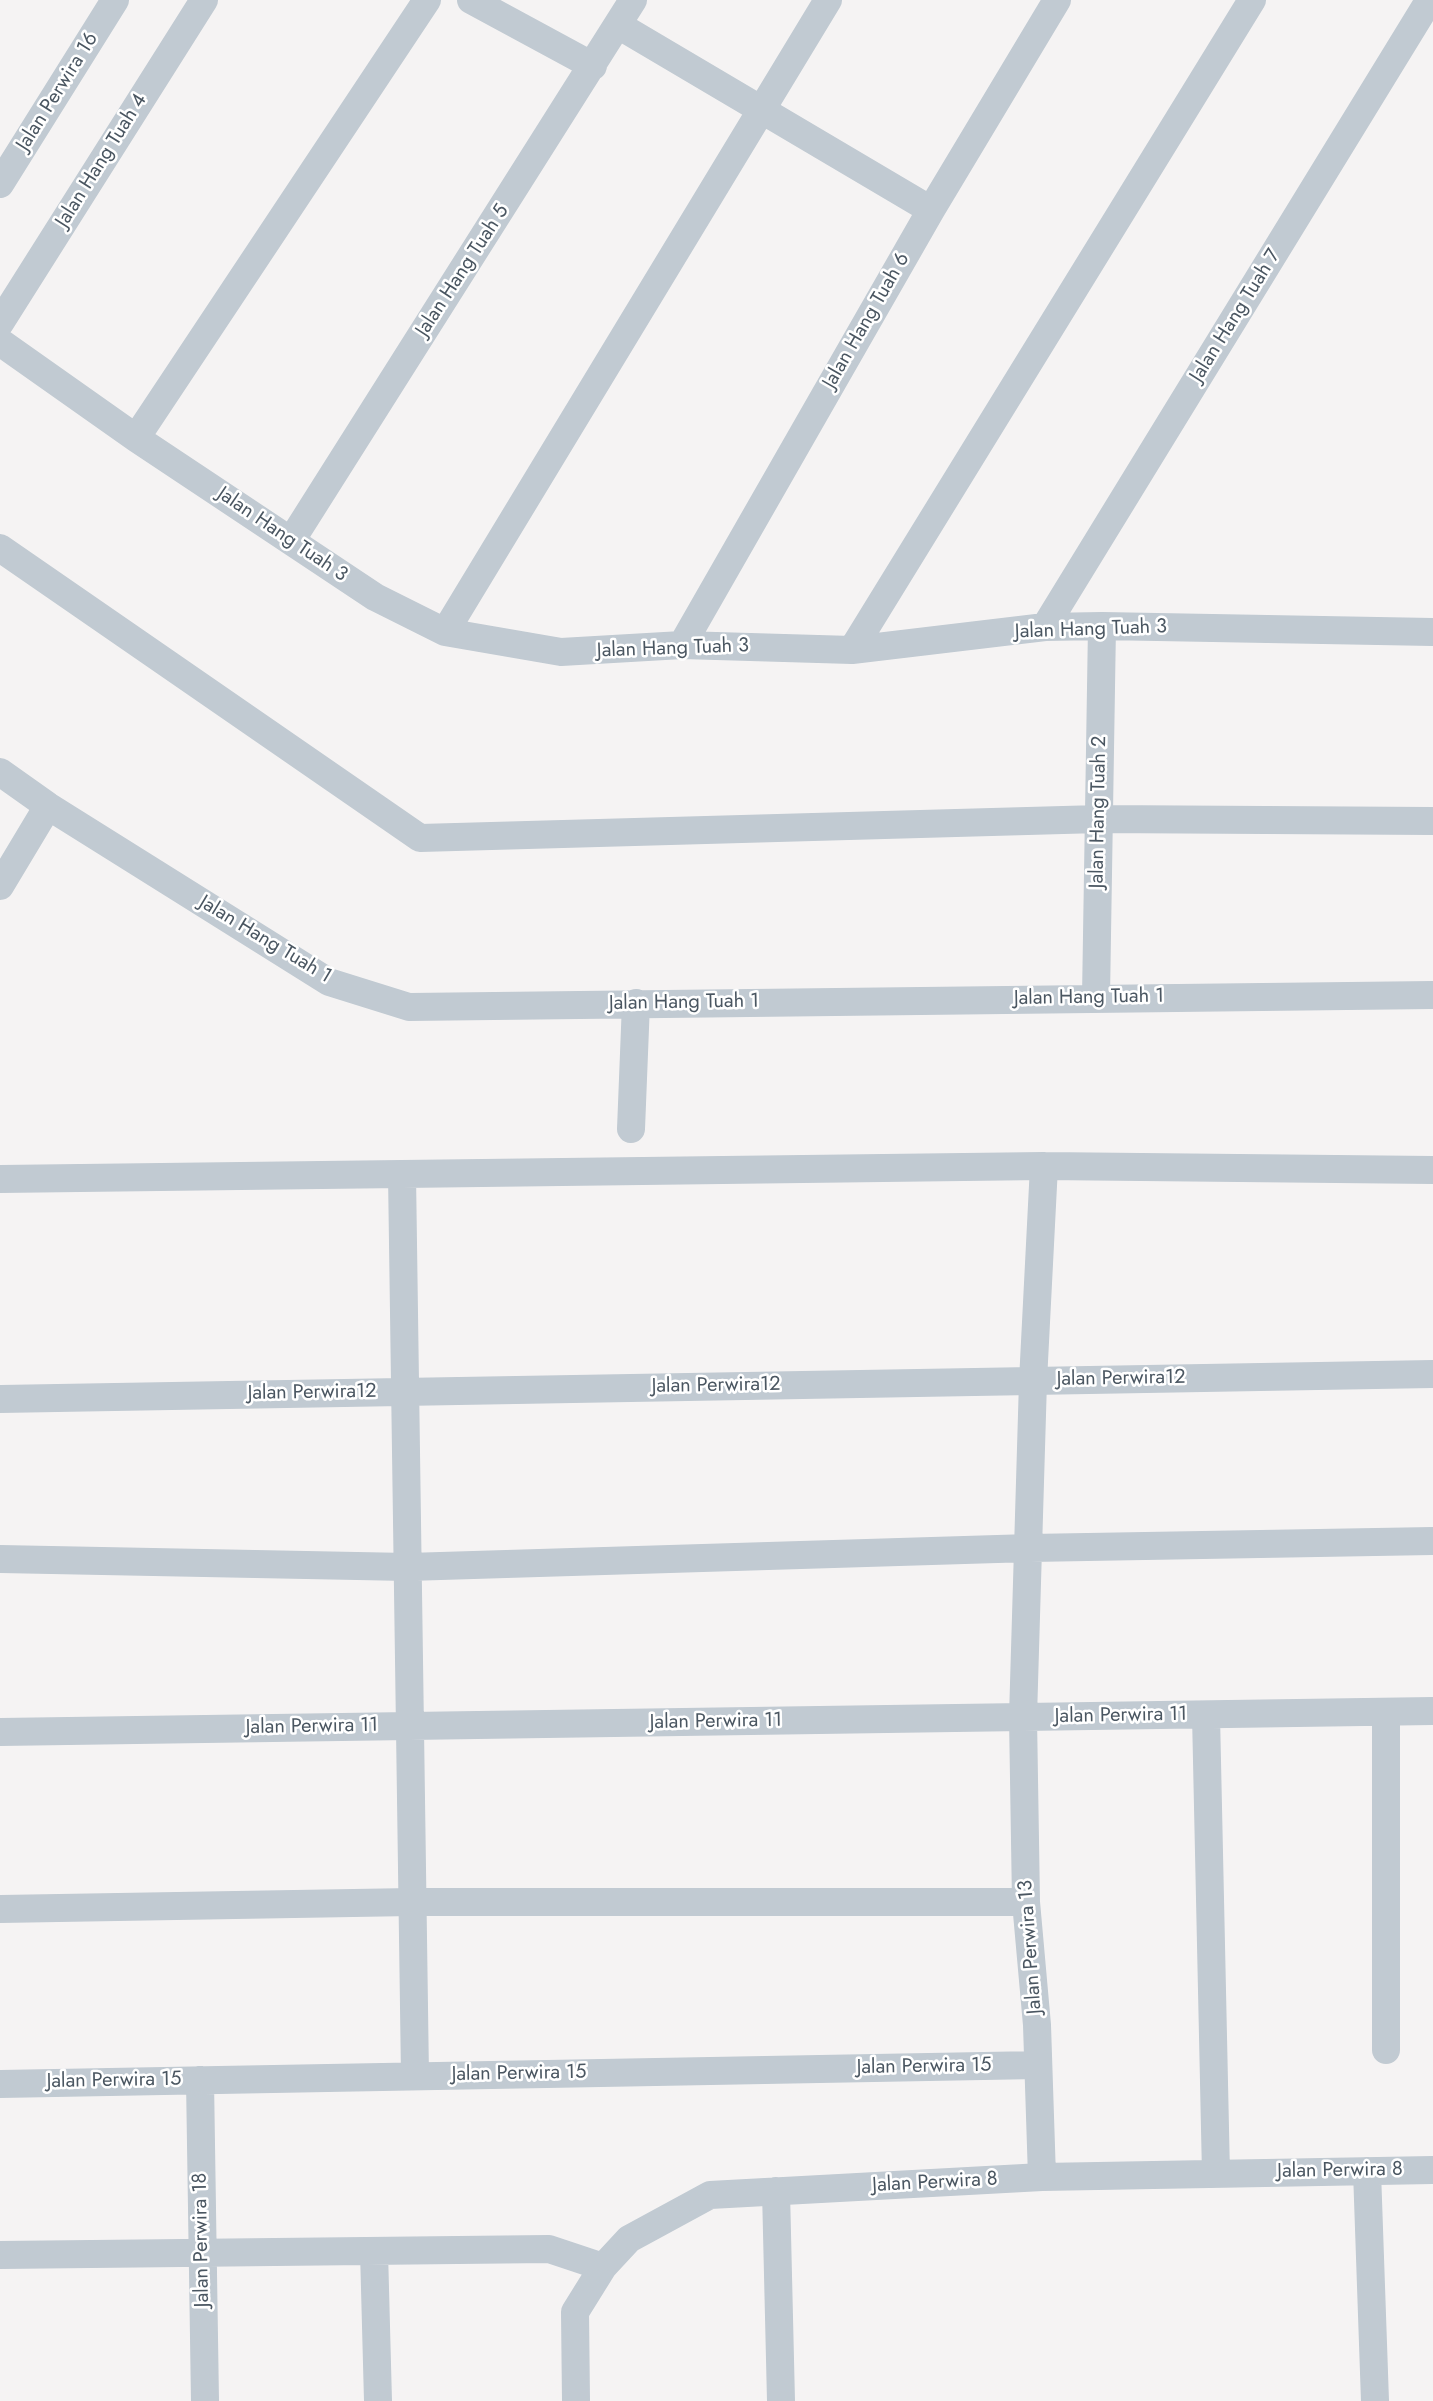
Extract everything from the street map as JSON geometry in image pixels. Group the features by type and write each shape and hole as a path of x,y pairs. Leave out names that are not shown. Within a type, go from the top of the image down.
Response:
{"street":[{"name":"Jalan Perwira 16","path":"0,184 115,0"},
{"name":"Jalan Hang Tuah 4","path":"0,323 204,0"},
{"path":"136,438 426,0"},
{"path":"471,0 593,66"},
{"name":"Jalan Hang Tuah 5","path":"291,541 633,0"},
{"path":"446,632 828,0"},
{"name":"Jalan Hang Tuah 6","path":"682,645 931,210 1057,0"},
{"path":"852,650 1252,0"},
{"name":"Jalan Hang Tuah 7","path":"1045,627 1427,4"},
{"path":"618,26 931,210"},
{"name":"Jalan Hang Tuah 3","path":"0,342 136,438 375,597 446,632 561,652 682,645 852,650 1045,627 1102,626 1433,632"},
{"path":"0,548 420,838 1099,819 1433,821"},
{"name":"Jalan Hang Tuah 2","path":"1096,997 1102,626"},
{"name":"Jalan Hang Tuah 1","path":"0,772 48,806 330,982 409,1006 1096,997 1433,995"},
{"path":"0,886 48,806"},
{"path":"631,1129 636,1003"},
{"path":"0,1179 1044,1166 1433,1170"},
{"name":"Jalan Perwira 13","path":"1042,2177 1037,2025 1026,1902 1023,1717 1030,1548 1033,1381 1044,1166"},
{"path":"402,1174 415,2076"},
{"name":"Jalan Perwira12","path":"0,1399 1433,1374"},
{"path":"0,1559 408,1567 1030,1548 1433,1541"},
{"name":"Jalan Perwira 11","path":"0,1732 1433,1711"},
{"path":"1386,1712 1386,2050"},
{"path":"1206,1715 1216,2174"},
{"path":"0,1909 412,1902 1026,1902"},
{"name":"Jalan Perwira 15","path":"0,2084 1038,2065"},
{"name":"Jalan Perwira 18","path":"200,2080 205,2401"},
{"name":"Jalan Perwira 8","path":"576,2401 575,2312 602,2267 629,2239 710,2195 1042,2177 1433,2170"},
{"path":"1367,2171 1375,2401"},
{"path":"776,2191 781,2401"},
{"path":"0,2255 549,2249 602,2267"},
{"path":"374,2251 378,2401"}]}
